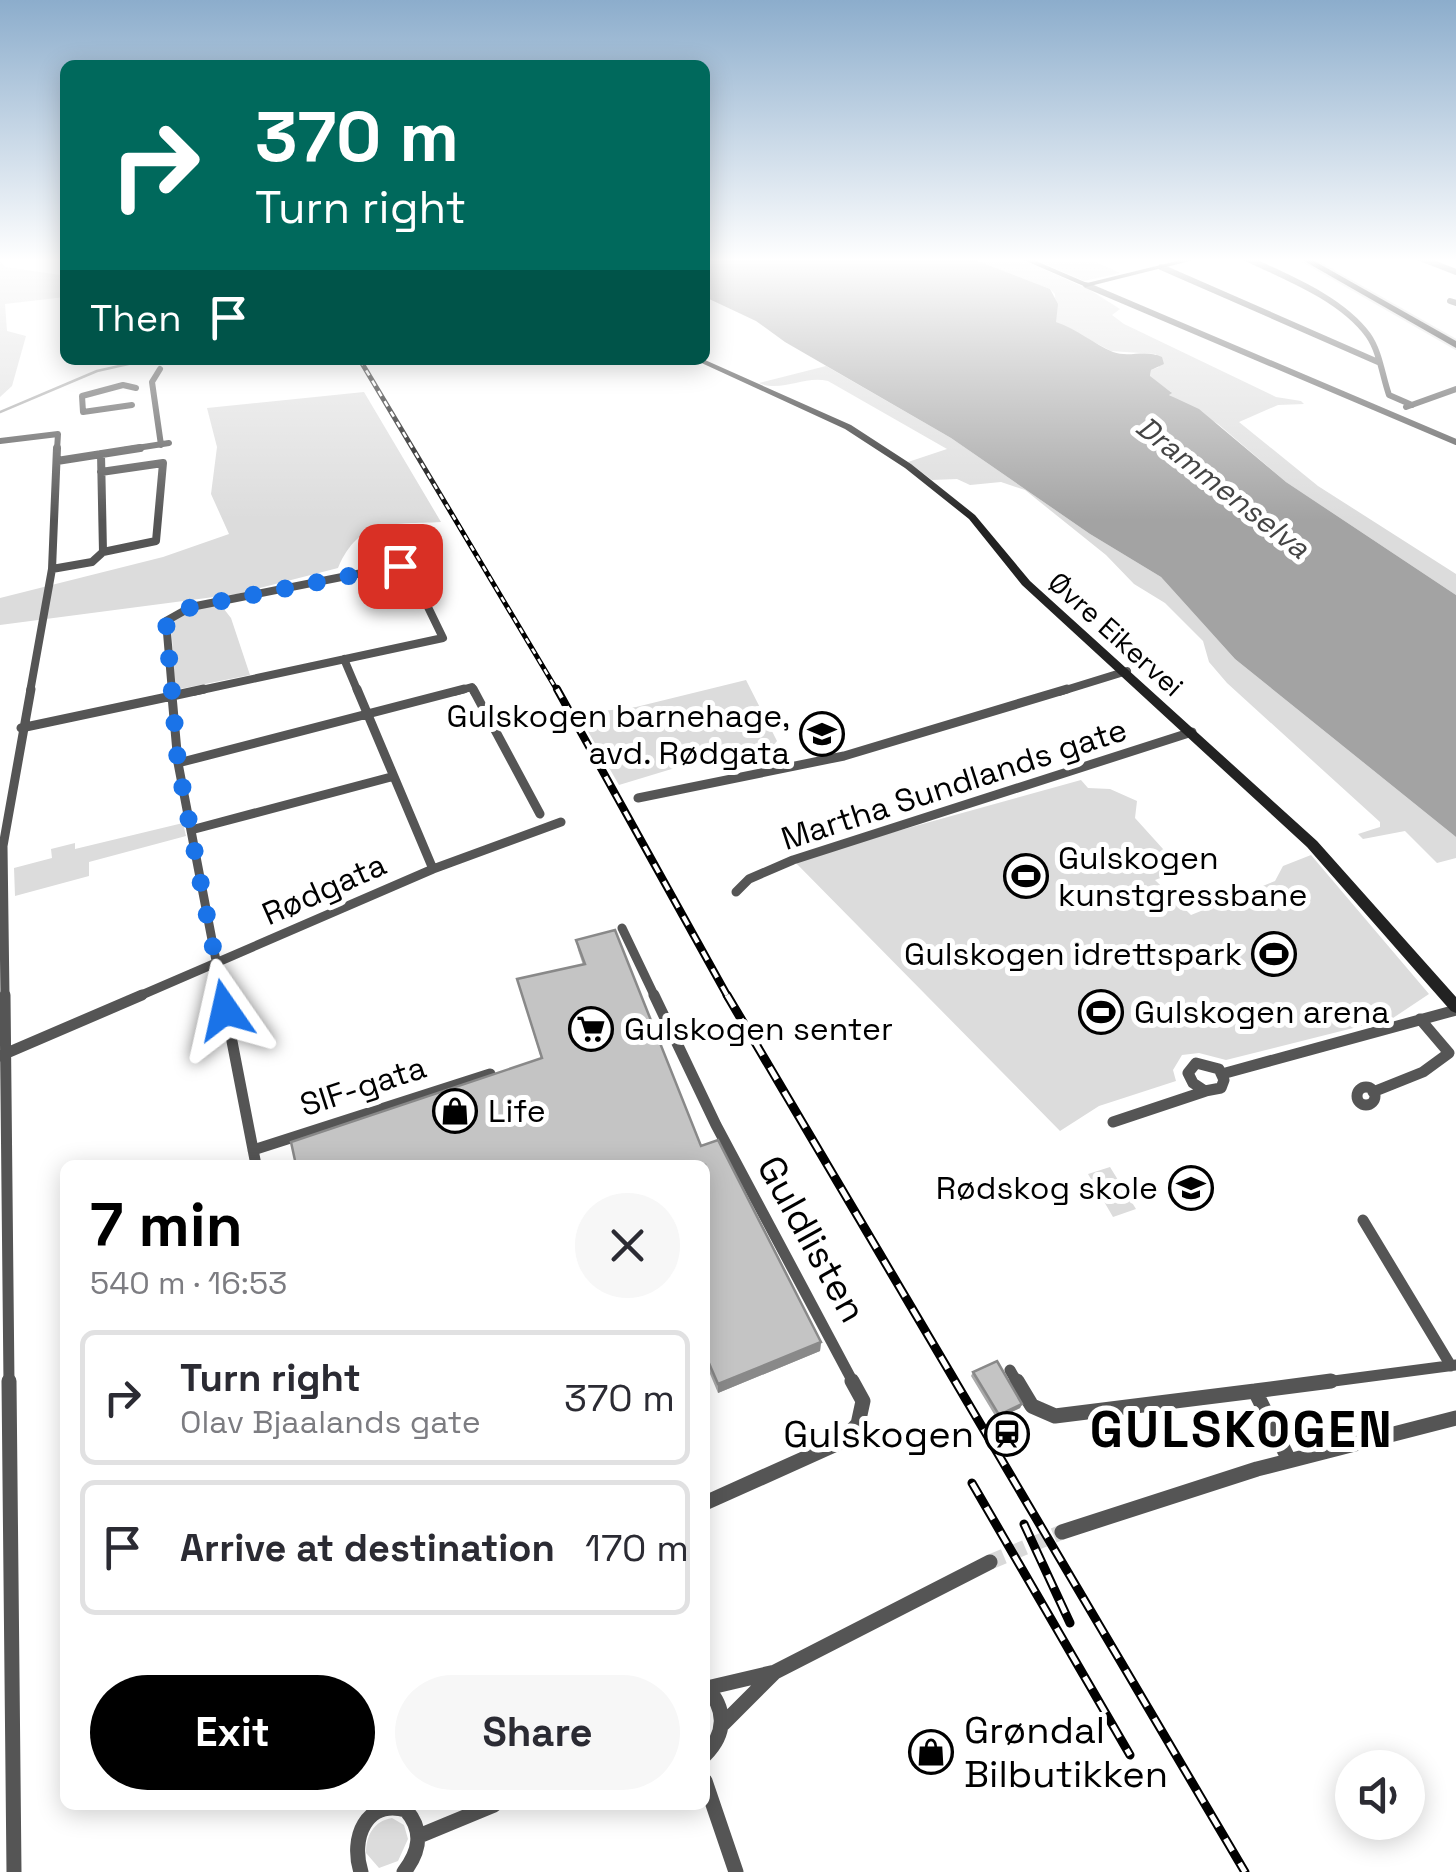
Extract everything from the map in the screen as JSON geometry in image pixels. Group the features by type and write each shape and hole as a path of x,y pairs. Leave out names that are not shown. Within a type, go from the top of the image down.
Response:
{"main road":[{"name":"Øvre Eikervei","path":"710,365 848,427 908,466 972,516 1026,583 1127,671 1312,844 1456,1008"}],"street":[{"path":"1222,345 1456,442"},
{"path":"1340,345 1378,362"},
{"path":"1372,345 1389,395 1412,405"},
{"path":"57,460 165,444 152,382 160,369"},
{"path":"132,406 84,412 82,394 122,385 136,388"},
{"path":"1391,413 1456,389"},
{"path":"0,441 58,434 52,569 20,728 3,846 2,1056 14,1872"},
{"path":"101,454 103,552"},
{"path":"52,569 92,562 103,552 156,541 163,463 101,472"},
{"path":"20,728 170,696 443,638 410,570 400,566 191,607 166,621 170,696 178,764 255,1160"},
{"path":"344,659 433,869"},
{"path":"638,798 862,752 1127,671"},
{"path":"178,764 472,687 540,814"},
{"name":"Martha Sundlands gate","path":"736,892 750,879 794,860 1192,732"},
{"path":"191,830 391,777"},
{"name":"Rødgata","path":"2,1056 433,869 561,822"},
{"name":"Guldlisten","path":"622,928 716,1125 863,1401 858,1424 842,1442 710,1501"},
{"path":"1222,1074 1456,1008"},
{"path":"1373,1092 1423,1072 1449,1053 1420,1019"},
{"path":"1206,1091 1188,1078 1192,1066 1208,1064 1222,1074"},
{"name":"SIF-gata","path":"253,1150 490,1074"},
{"path":"1114,1122 1221,1088 1222,1074"},
{"path":"1010,1370 1032,1406 1054,1416 1454,1366 1363,1220"},
{"path":"1255,1391 1289,1460"},
{"path":"1062,1532 1289,1460 1456,1418"},
{"path":"710,1686 775,1672 990,1562"},
{"path":"723,1724 775,1672"},
{"path":"710,1692 720,1703 723,1724 718,1742 710,1750"},
{"path":"710,1795 736,1872"},
{"path":"361,1872 356,1862 357,1836 375,1810"},
{"path":"404,1872 415,1858 420,1836 413,1816 406,1810"},
{"path":"420,1836 482,1810"}],"shaded area":[{"path":"0,345 23,345 12,386 0,397"},
{"path":"1100,345 1168,345 1276,397 1301,401 1304,404 1278,405 1239,422 1318,486 1456,574 1456,595 1286,482 1218,424 1168,394 1171,392 1150,377 1151,370 1159,367 1156,354 1111,351"},
{"path":"826,366 951,438 1090,534 1161,577 1235,659 1456,837 1456,858 1437,863 1405,831 1363,839 1358,834 1380,827 1380,822 1227,683 1209,662 1203,641 1165,603 1134,584 1106,555 1025,490 1001,482 970,485 957,479 932,480 908,462 947,449 828,381 776,386 759,383"},
{"path":"364,392 441,522 379,527 356,540 338,568 237,594 0,625 0,598 163,557 229,534 211,494 217,447 207,408"},
{"path":"220,604 231,618 250,675 175,690 171,620 183,612"},
{"path":"746,680 777,741 772,747 675,768 619,785 578,714 636,707"},
{"path":"1081,780 1088,788 1110,789 1137,801 1135,818 1182,870 1155,880 1191,915 1275,881 1283,866 1311,855 1429,994 1393,1018 1226,1060 1199,1053 1182,1055 1173,1070 1176,1081 1099,1106 1060,1131 793,860"},
{"path":"183,823 186,836 89,862 89,876 15,896 14,868 52,858 51,849 75,843 75,849"},
{"path":"1110,1167 1136,1209 1113,1217 1088,1174"},
{"path":"392,1818 404,1825 408,1839 398,1861 379,1868 366,1853 368,1840 376,1826"}],"water":[{"name":"Drammenselva","path":"791,345 1100,345 1119,354 1162,357 1164,364 1151,370 1150,376 1172,393 1169,395 1199,409 1286,482 1456,595 1456,837 1235,659 1161,577 1090,534 951,438"}],"building":[{"name":"Gulskogen senter","path":"615,930 701,1146 718,1140 821,1342 718,1384 710,1366 710,1160 295,1160 291,1142 542,1058 517,979 585,964 576,940"},
{"path":"997,1361 1022,1404 999,1415 973,1372"}],"waterway":[{"path":"0,412 97,371 124,365"}],"tunnel":[{"path":"990,1562 1062,1532"}],"railway":[{"path":"363,365 558,692"},
{"path":"557,689 728,997"},
{"path":"727,995 1245,1872"},
{"path":"972,1483 1130,1755"},
{"path":"1024,1524 1070,1623"}],"place":[{"name":"Gulskogen barnehage, avd. Rødgata","path":"822,734"},
{"name":"Gulskogen kunstgressbane","path":"1026,876"},
{"name":"Gulskogen idrettspark","path":"1274,954"},
{"name":"Gulskogen arena","path":"1101,1012"},
{"name":"Gulskogen senter","path":"591,1029"},
{"name":"Life","path":"455,1111"},
{"name":"Rødskog skole","path":"1191,1188"},
{"name":"Gulskogen","path":"1007,1434"},
{"name":"Grøndal Bilbutikken","path":"931,1752"}],"district":[{"name":"GULSKOGEN","path":"1242,1430"}],"route":[{"path":"225,1010 178,764 166,621 191,607 400,566"}]}
